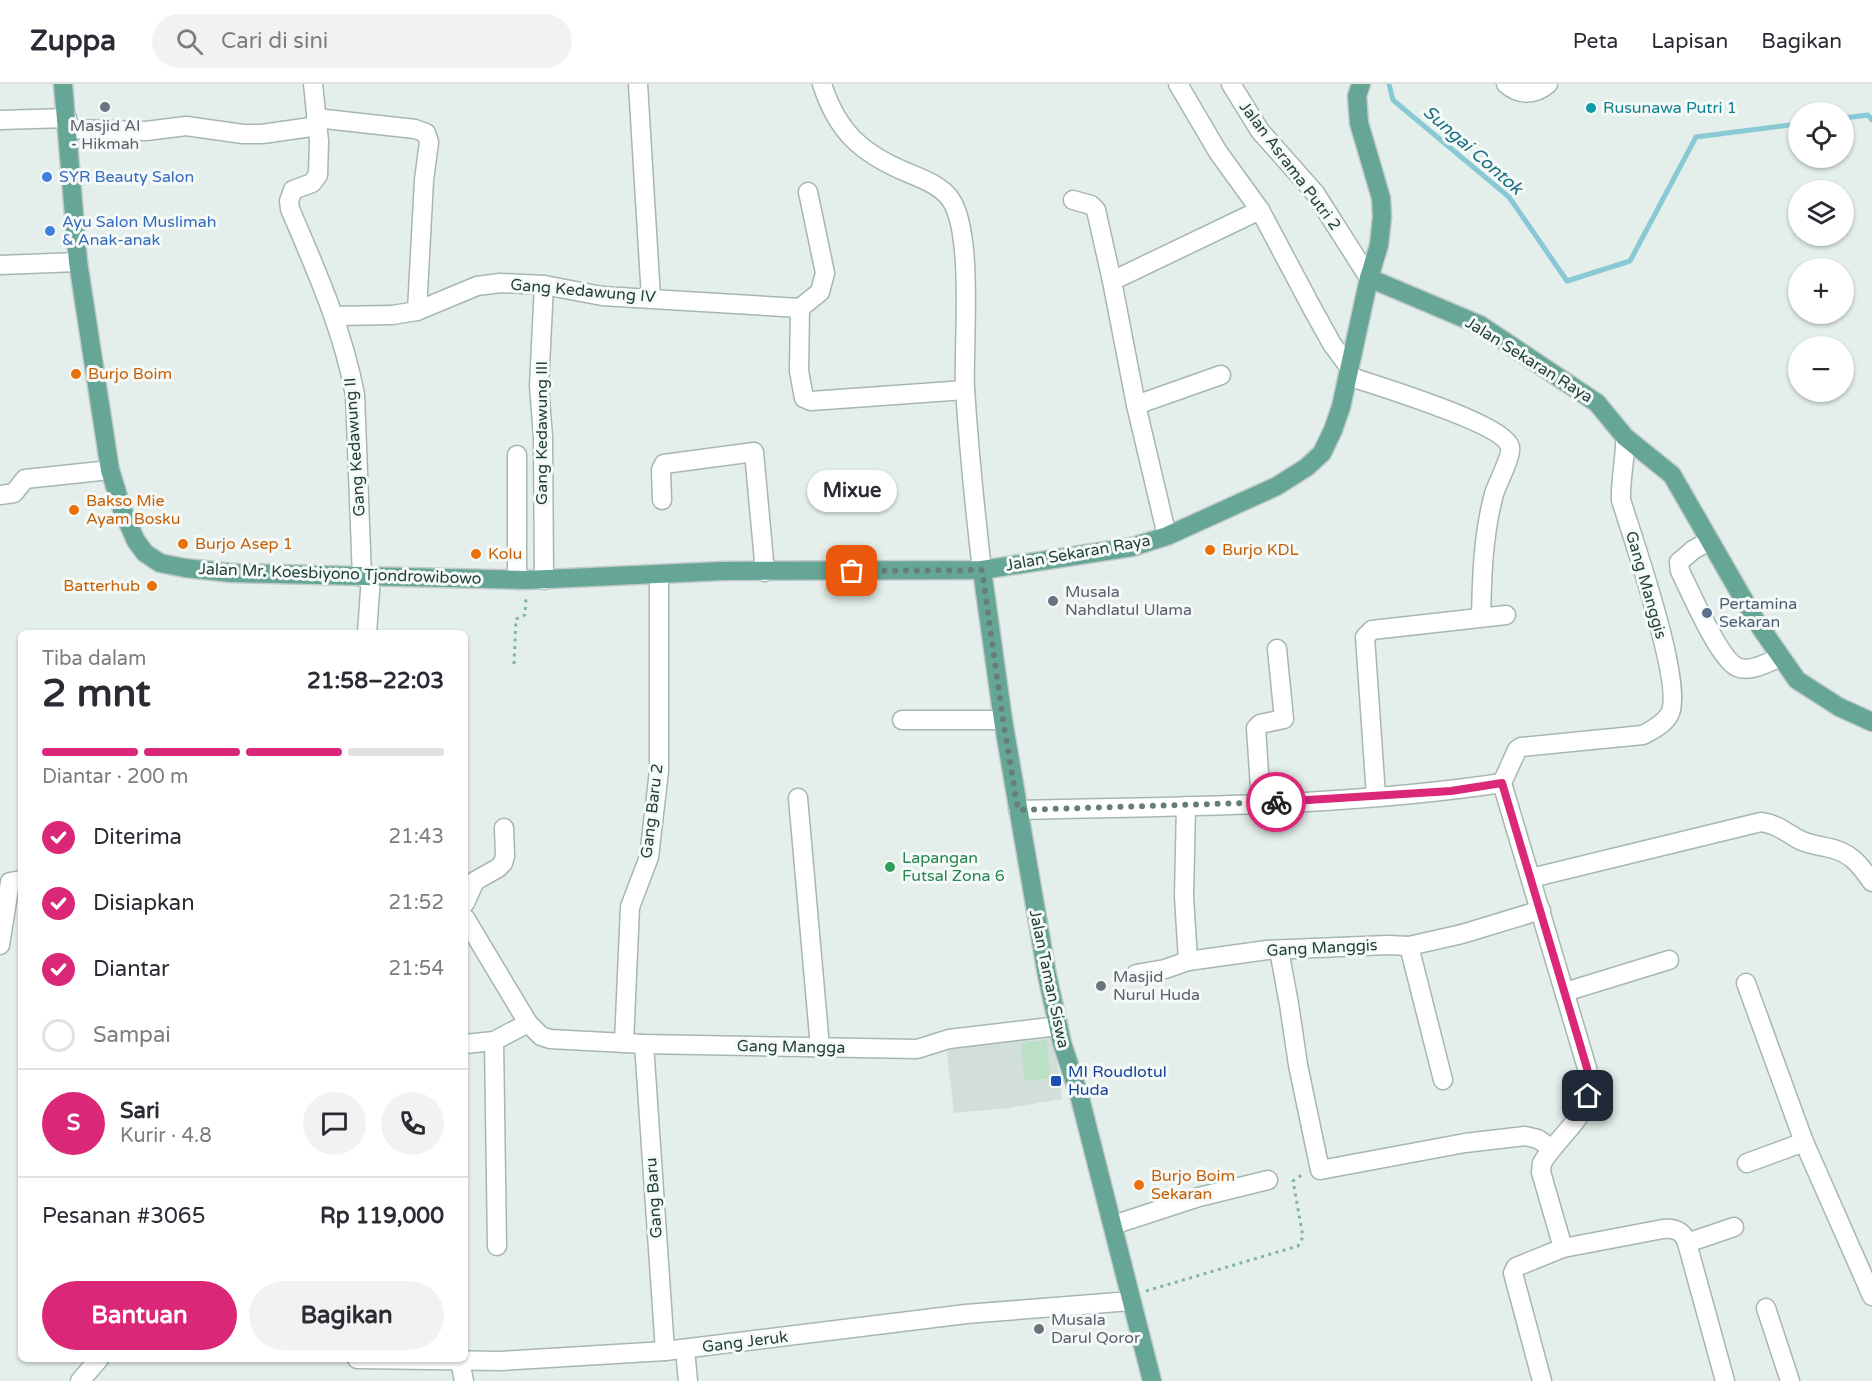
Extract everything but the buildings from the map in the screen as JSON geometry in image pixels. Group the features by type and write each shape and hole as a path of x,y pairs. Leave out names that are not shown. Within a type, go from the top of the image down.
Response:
{"main road":[{"name":"Jalan Mr. Koesbiyono Tjondrowibowo","path":"63,84 78,262 110,470 122,509 136,541 145,553 160,563 232,573 529,580 765,572 982,570"},
{"path":"1356,88 1359,123 1381,198 1382,217 1379,245 1369,278"},
{"name":"Jalan Sekaran Raya","path":"982,570 1132,547 1167,536 1277,486 1307,467 1322,453 1333,430 1369,278 1480,325 1597,403 1625,437 1672,475 1756,621 1797,680 1839,707 1872,722"},
{"name":"Jalan Taman Siswa","path":"982,570 1003,720 1040,942 1058,1026 1080,1098 1152,1381"}],"street":[{"path":"313,84 317,122"},
{"path":"638,84 651,298"},
{"path":"822,84 838,122 856,144 893,166 926,179 950,198 956,210 965,274 965,390 970,473 982,570"},
{"path":"1178,84 1218,152 1260,210 1348,372 1456,413 1502,437 1508,443 1511,449 1510,454 1497,485 1488,519 1483,554 1481,617"},
{"name":"Jalan Asrama Putri 2","path":"1232,84 1260,131 1315,193 1369,278"},
{"path":"1506,84 1524,93 1538,92 1548,84"},
{"path":"0,120 146,131 186,126 243,134 262,134 317,122 415,129 426,133 429,142 424,180 417,311"},
{"name":"Gang Kedawung II","path":"317,122 318,176 312,183 293,190 290,196 290,209 334,316 347,356 355,395 367,630"},
{"path":"808,192 825,273 820,292 800,308 799,371 804,398 811,402 965,390"},
{"path":"1073,200 1096,210 1136,405 1167,536"},
{"path":"1112,281 1260,210"},
{"path":"0,265 78,262"},
{"name":"Gang Kedawung IV","path":"334,316 392,315 417,311 477,286 500,283 544,285 602,296 800,308"},
{"name":"Gang Kedawung III","path":"529,580 543,437 539,386 544,285"},
{"path":"1136,405 1221,375"},
{"name":"Gang Manggis","path":"1502,783 1517,750 1521,747 1643,735 1657,728 1670,715 1673,698 1659,621 1621,500 1626,453 1625,437"},
{"path":"662,500 661,470 664,464 754,452 765,572"},
{"path":"517,455 529,580"},
{"path":"0,495 14,493 25,479 110,470"},
{"path":"1709,541 1693,550 1679,562 1680,571 1715,640 1735,666 1754,668 1781,657"},
{"name":"Gang Baru 2","path":"624,1043 630,907 649,857 659,771 659,575"},
{"path":"1377,796 1365,637 1372,630 1506,615"},
{"path":"1261,803 1256,728 1260,724 1284,719 1277,649"},
{"path":"902,720 1003,720"},
{"path":"1018,810 1261,803 1451,791 1502,783 1590,1083 1583,1112 1542,1163 1541,1172 1563,1248"},
{"path":"798,798 820,1047"},
{"path":"1186,806 1184,896 1188,961"},
{"path":"1531,878 1761,822 1771,823 1812,845 1840,850 1858,862 1872,882"},
{"path":"468,896 475,881 503,862 505,856 504,828"},
{"path":"0,945 10,881"},
{"name":"Gang Manggis","path":"1136,974 1165,969 1188,961 1279,950 1409,946 1462,934 1541,910"},
{"name":"Gang Mangga","path":"468,923 528,1023 542,1036 550,1039 644,1044 917,1049 949,1039 1058,1026"},
{"path":"1409,946 1443,1080"},
{"path":"1279,950 1298,1065 1320,1170 1465,1143 1525,1136 1538,1139 1552,1149"},
{"path":"1565,992 1668,960"},
{"path":"1746,983 1804,1142 1872,1296"},
{"path":"468,1044 494,1041 528,1023"},
{"path":"494,1041 497,1246"},
{"name":"Gang Baru","path":"644,1044 664,1351"},
{"path":"1747,1162 1804,1142"},
{"path":"1113,1226 1199,1197 1268,1180"},
{"path":"1687,1243 1734,1227"},
{"path":"1542,1381 1513,1274 1515,1268 1563,1248 1672,1228 1680,1231 1687,1243 1725,1381"},
{"name":"Gang Jeruk","path":"468,1361 664,1351 966,1314 1130,1299"},
{"path":"1767,1308 1790,1381"},
{"path":"685,1349 688,1381"},
{"path":"80,1381 96,1362"},
{"path":"460,1362 464,1381"}],"path":[{"path":"514,664 516,619 525,615 529,580"},
{"path":"1130,1299 1298,1246 1303,1237 1293,1181 1301,1175 1320,1170"}],"shaded area":[{"path":"1053,1031 1062,1099 1008,1108 954,1113 947,1052 972,1039"}],"green space":[{"path":"1047,1040 1050,1078 1024,1081 1021,1043"}],"waterway":[{"name":"Sungai Contok","path":"1389,84 1393,100 1509,197 1567,281 1630,261 1696,137 1788,125"},
{"name":"Sungai Contok","path":"1854,117 1868,115 1872,120"}],"way so far":[{"path":"852,571 982,570 1018,810 1276,802"}],"place":[{"name":"Masjid Al - Hikmah","path":"105,107"},
{"name":"Rusunawa Putri 1","path":"1591,108"},
{"name":"SYR Beauty Salon","path":"47,177"},
{"name":"Ayu Salon Muslimah & Anak-anak","path":"50,231"},
{"name":"Burjo Boim","path":"76,374"},
{"name":"Bakso Mie Ayam Bosku","path":"74,510"},
{"name":"Burjo Asep 1","path":"183,544"},
{"name":"Burjo KDL","path":"1210,550"},
{"name":"Kolu","path":"476,554"},
{"name":"Mixue","path":"852,571"},
{"name":"Batterhub","path":"152,586"},
{"name":"Musala Nahdlatul Ulama","path":"1053,601"},
{"name":"Pertamina Sekaran","path":"1707,613"},
{"name":"Lapangan Futsal Zona 6","path":"890,867"},
{"name":"Masjid Nurul Huda","path":"1101,986"},
{"name":"MI Roudlotul Huda","path":"1056,1081"},
{"name":"Burjo Boim Sekaran","path":"1139,1185"},
{"name":"Musala Darul Qoror","path":"1039,1329"}],"route":[{"path":"1276,802 1451,791 1502,783 1587,1068 1590,1083 1588,1096"}]}
